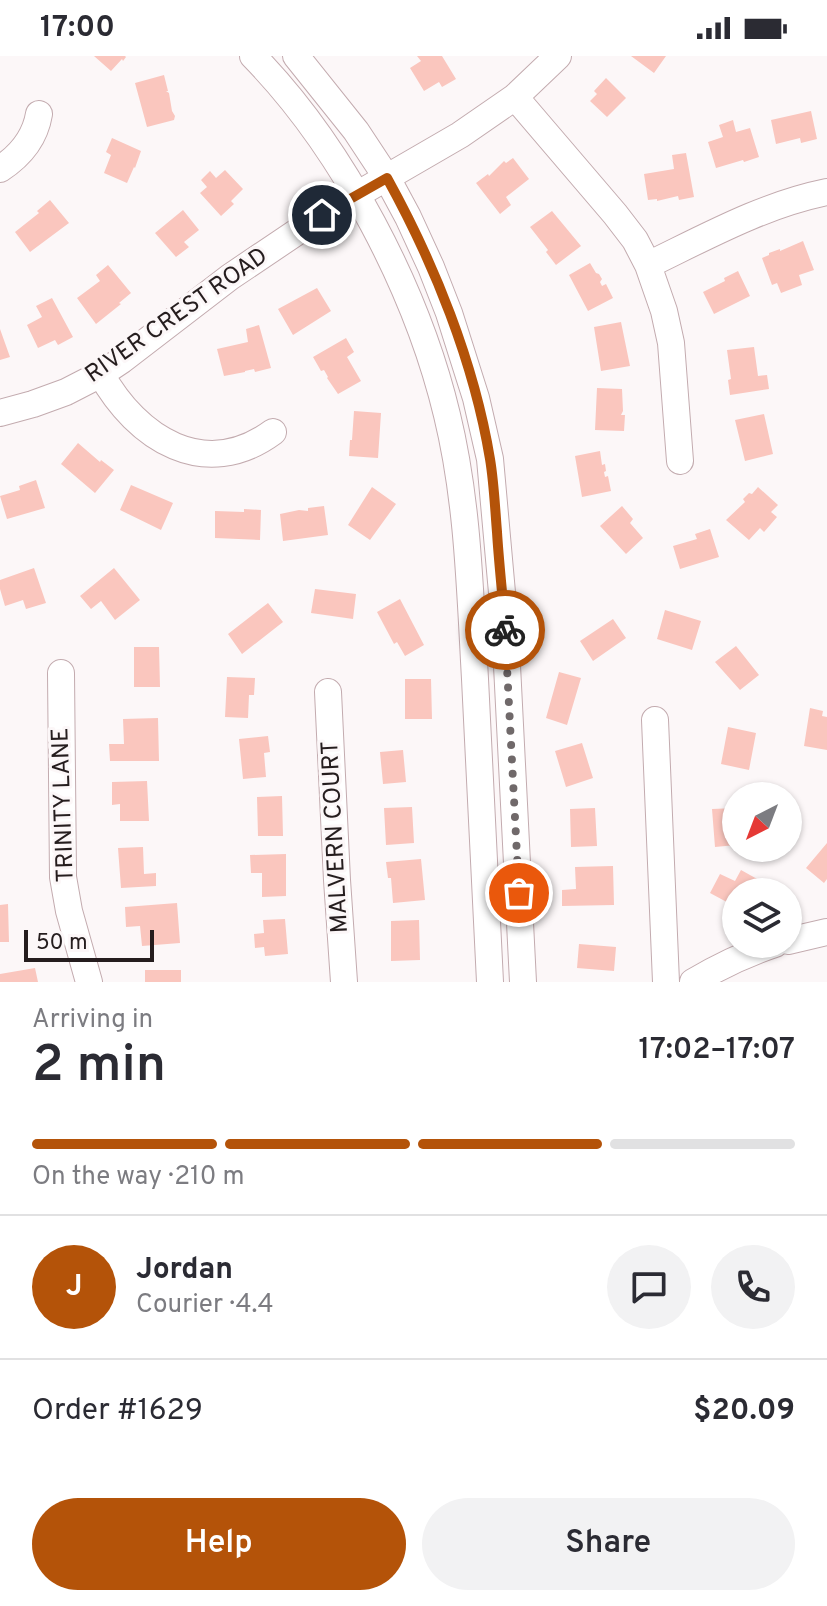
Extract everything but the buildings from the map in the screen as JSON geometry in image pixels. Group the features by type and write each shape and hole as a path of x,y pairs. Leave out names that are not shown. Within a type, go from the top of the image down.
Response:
{"street":[{"path":"253,56 298,109 356,195 387,251 419,327 447,413 465,517 490,982"},
{"path":"296,56 356,131 408,217 458,337 476,398 490,459 505,626 523,982"},
{"name":"RIVER CREST ROAD","path":"0,413 66,392 101,374 230,277 322,215 460,135 515,97 558,56"},
{"path":"515,97 615,214 635,240 648,265 671,343 680,461"},
{"path":"0,169 24,148 33,135 39,114"},
{"path":"648,265 759,212 827,192"},
{"path":"101,374 113,395 139,423 158,437 184,449 202,454 231,453 258,443 273,432"},
{"name":"TRINITY LANE","path":"61,673 63,877 89,982"},
{"name":"MALVERN COURT","path":"328,692 344,982"},
{"path":"655,720 666,982"},
{"path":"802,938 827,932"},
{"path":"693,982 736,958"}],"way so far":[{"path":"505,630 519,893"}],"route":[{"path":"322,215 387,178 431,267 458,337 490,459 505,630"}]}
